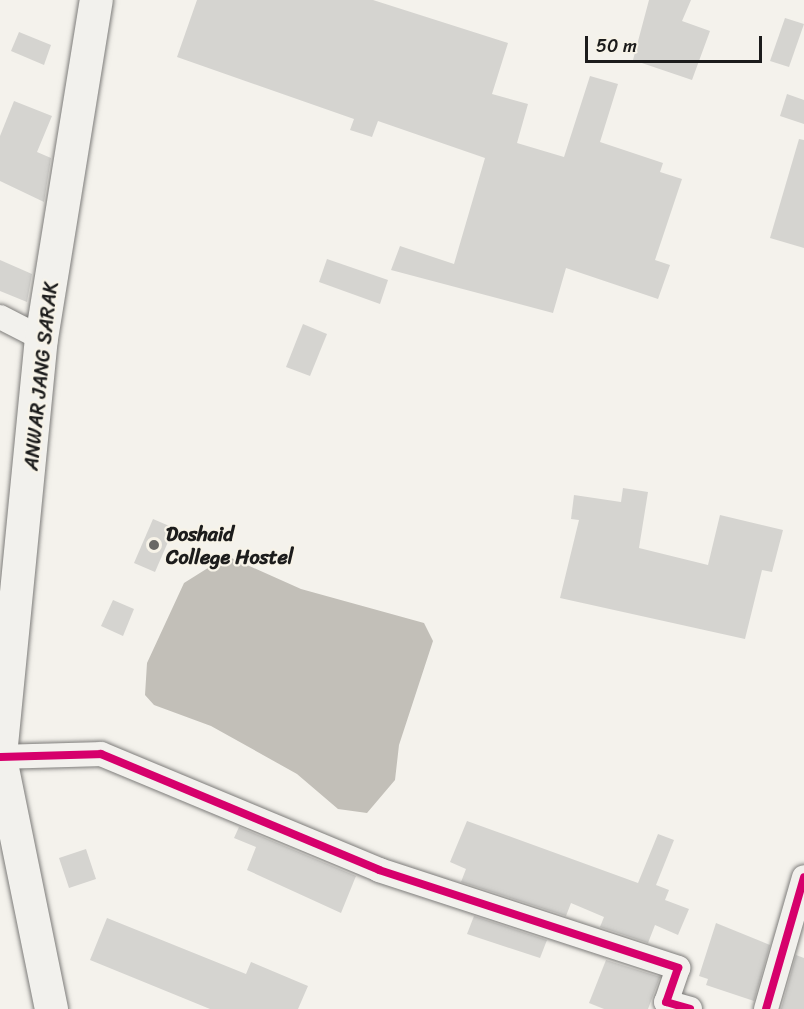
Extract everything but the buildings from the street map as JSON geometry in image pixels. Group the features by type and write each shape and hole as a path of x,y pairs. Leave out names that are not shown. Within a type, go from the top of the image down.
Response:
{"main road":[{"name":"ANWAR JANG SARAK","path":"51,1009 0,756 41,338 96,0"}],"street":[{"path":"0,317 41,338"},
{"path":"0,756 101,754 379,870 678,968 666,1002 690,1009"},
{"path":"766,1009 804,877"}],"shaded area":[{"path":"227,556 301,589 424,623 433,641 399,745 395,780 367,813 338,809 297,774 211,726 154,705 145,695 147,663 184,583"}],"cycle path":[{"path":"0,757 101,754 379,870 678,968 666,1002 690,1009"},
{"path":"766,1009 804,877"}],"place":[{"name":"Doshaid College Hostel","path":"154,545"}]}
